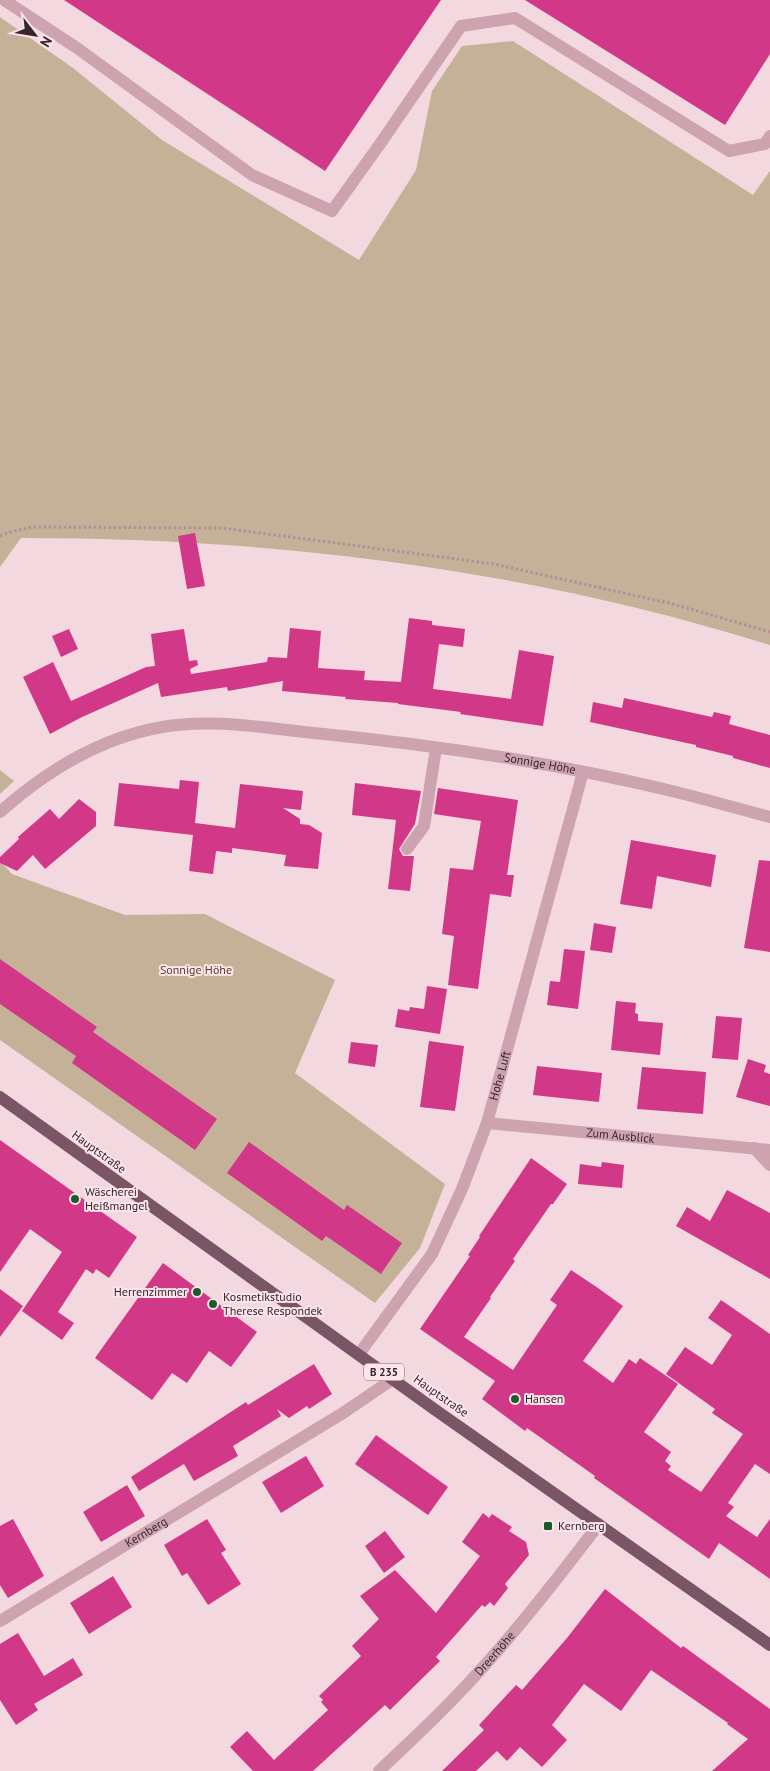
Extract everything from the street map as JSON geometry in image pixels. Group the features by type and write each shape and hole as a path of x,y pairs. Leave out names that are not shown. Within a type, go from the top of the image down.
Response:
{"main road":[{"name":"Hauptstraße","path":"0,1097 393,1379 770,1645"}],"street":[{"path":"4,0 77,48 252,175 332,211 461,26 515,18 729,151 765,144 770,136"},
{"name":"Sonnige Höhe","path":"0,812 25,790 60,766 95,747 131,733 164,726 200,723 370,739 505,757 677,792 770,817"},
{"path":"407,849 424,826 436,748"},
{"name":"Hohe Luft","path":"359,1354 432,1254 462,1189 487,1123 583,772"},
{"name":"Zum Ausblick","path":"487,1123 770,1150"},
{"path":"754,1148 770,1165"},
{"name":"Kernberg","path":"0,1621 349,1409 393,1379"},
{"name":"Dreerhöhe","path":"379,1771 458,1695 492,1657 560,1577 599,1524"}],"path":[{"path":"0,536 32,527 222,528 494,564 673,604 770,632"}],"green space":[{"path":"0,17 73,68 162,140 359,260 416,170 432,91 462,46 513,41 753,195 770,171 770,645 679,619 586,596 400,563 305,552 211,544 116,539 21,538 0,567"},
{"path":"0,770 14,781 0,794"},
{"path":"0,861 12,874 125,915 205,914 335,980 295,1073 445,1184 420,1248 375,1303 0,1040"}],"building":[{"path":"64,0 441,0 325,171"},
{"path":"525,0 770,0 770,54 725,125"},
{"path":"195,533 205,586 187,589 178,536"},
{"path":"409,618 432,621 432,625 465,629 463,647 439,644 433,689 511,699 519,650 554,656 543,726 398,703 282,691 283,681 228,691 227,687 161,697 158,683 80,718 50,734 23,677 53,662 71,701 146,667 155,666 151,634 184,629 189,661 197,660 198,665 190,669 191,674 267,662 268,657 287,658 290,628 321,631 318,668 365,671 364,680 401,682"},
{"path":"69,629 78,649 61,657 52,636"},
{"path":"624,698 712,717 714,712 731,716 729,724 770,735 770,768 696,747 696,745 590,722 593,702 622,708"},
{"path":"180,780 199,782 195,823 235,828 240,784 303,791 301,810 283,808 300,819 300,824 309,825 322,833 318,869 284,866 286,855 232,848 232,853 216,851 213,874 189,871 193,835 114,826 119,783 179,789"},
{"path":"355,783 421,791 415,824 399,849 403,856 414,856 410,891 388,889 396,820 352,815"},
{"path":"438,788 518,800 507,875 514,875 511,897 490,894 478,989 448,985 454,936 442,934 450,868 473,870 481,821 434,814"},
{"path":"79,799 96,812 96,826 45,869 33,855 17,871 0,863 0,857 19,839 18,837 50,809 59,819"},
{"path":"631,840 716,855 711,887 657,876 652,909 620,904"},
{"path":"759,860 770,861 770,952 744,948"},
{"path":"594,923 616,927 612,953 590,950"},
{"path":"564,949 585,951 578,1009 547,1005 550,981 560,982"},
{"path":"0,959 97,1027 93,1032 217,1119 195,1150 72,1063 76,1056 0,1004"},
{"path":"427,986 447,989 440,1034 395,1027 398,1009 409,1011 410,1007 424,1009"},
{"path":"616,1001 636,1003 635,1013 638,1014 638,1021 663,1023 660,1055 611,1050"},
{"path":"716,1016 742,1018 738,1060 712,1058"},
{"path":"429,1041 464,1046 455,1111 420,1107"},
{"path":"351,1042 378,1045 375,1067 348,1063"},
{"path":"748,1059 766,1065 764,1072 770,1074 770,1106 736,1097"},
{"path":"537,1066 602,1073 599,1102 533,1095"},
{"path":"642,1067 706,1072 703,1114 637,1109"},
{"path":"0,1140 137,1237 109,1278 96,1269 93,1274 86,1269 58,1312 74,1323 62,1340 22,1311 62,1252 30,1229 0,1272"},
{"path":"249,1142 344,1210 347,1205 402,1243 381,1274 326,1236 322,1241 227,1173"},
{"path":"531,1158 567,1184 513,1259 515,1261 464,1337 513,1370 557,1305 550,1300 571,1270 623,1306 583,1361 613,1383 629,1359 636,1364 640,1358 678,1384 644,1432 671,1452 665,1461 671,1466 668,1470 701,1492 743,1434 712,1413 715,1409 666,1374 685,1347 712,1365 732,1335 708,1318 721,1300 770,1334 770,1474 755,1464 728,1503 734,1507 726,1516 757,1537 770,1519 770,1579 719,1543 709,1559 527,1428 525,1431 482,1399 495,1381 420,1329 470,1256 468,1255 479,1236"},
{"path":"602,1162 624,1165 622,1188 578,1184 580,1164 601,1167"},
{"path":"727,1190 770,1213 770,1279 676,1226 687,1207 710,1221"},
{"path":"163,1263 257,1332 231,1367 209,1351 187,1383 172,1373 152,1400 95,1358"},
{"path":"0,1289 23,1306 0,1337"},
{"path":"314,1364 332,1394 309,1409 307,1406 289,1418 277,1409 281,1416 233,1446 238,1456 194,1481 184,1464 139,1491 131,1477 246,1402 248,1405"},
{"path":"376,1435 448,1487 428,1515 355,1464"},
{"path":"306,1456 324,1486 281,1513 262,1482"},
{"path":"127,1485 145,1516 101,1542 83,1512"},
{"path":"483,1513 489,1518 492,1514 512,1527 509,1531 526,1542 529,1555 505,1584 508,1588 494,1606 490,1602 485,1607 482,1605 436,1657 440,1661 390,1710 385,1705 313,1771 253,1771 230,1747 247,1731 274,1760 328,1710 321,1702 323,1700 319,1696 361,1656 352,1646 379,1619 360,1596 395,1570 436,1613 480,1556 462,1542"},
{"path":"13,1519 44,1576 8,1598 0,1585 0,1526"},
{"path":"207,1519 226,1550 221,1553 241,1584 208,1605 187,1573 182,1576 164,1545"},
{"path":"385,1531 405,1557 384,1573 365,1546"},
{"path":"113,1576 132,1607 89,1634 70,1603"},
{"path":"605,1589 681,1648 683,1646 770,1709 770,1771 712,1771 748,1739 651,1670 621,1711 584,1684 552,1725 567,1740 542,1767 520,1747 507,1761 497,1751 476,1771 442,1771 484,1730 479,1725 516,1685 522,1690 567,1638"},
{"path":"18,1633 44,1676 73,1658 83,1675 34,1704 38,1710 16,1725 0,1700 0,1644"}],"place":[{"name":"Wäscherei Heißmangel","path":"75,1199"},
{"name":"Herrenzimmer","path":"197,1292"},
{"name":"Kosmetikstudio Therese Respondek","path":"213,1304"},
{"name":"Hansen","path":"515,1399"},
{"name":"Kernberg","path":"548,1526"}]}
